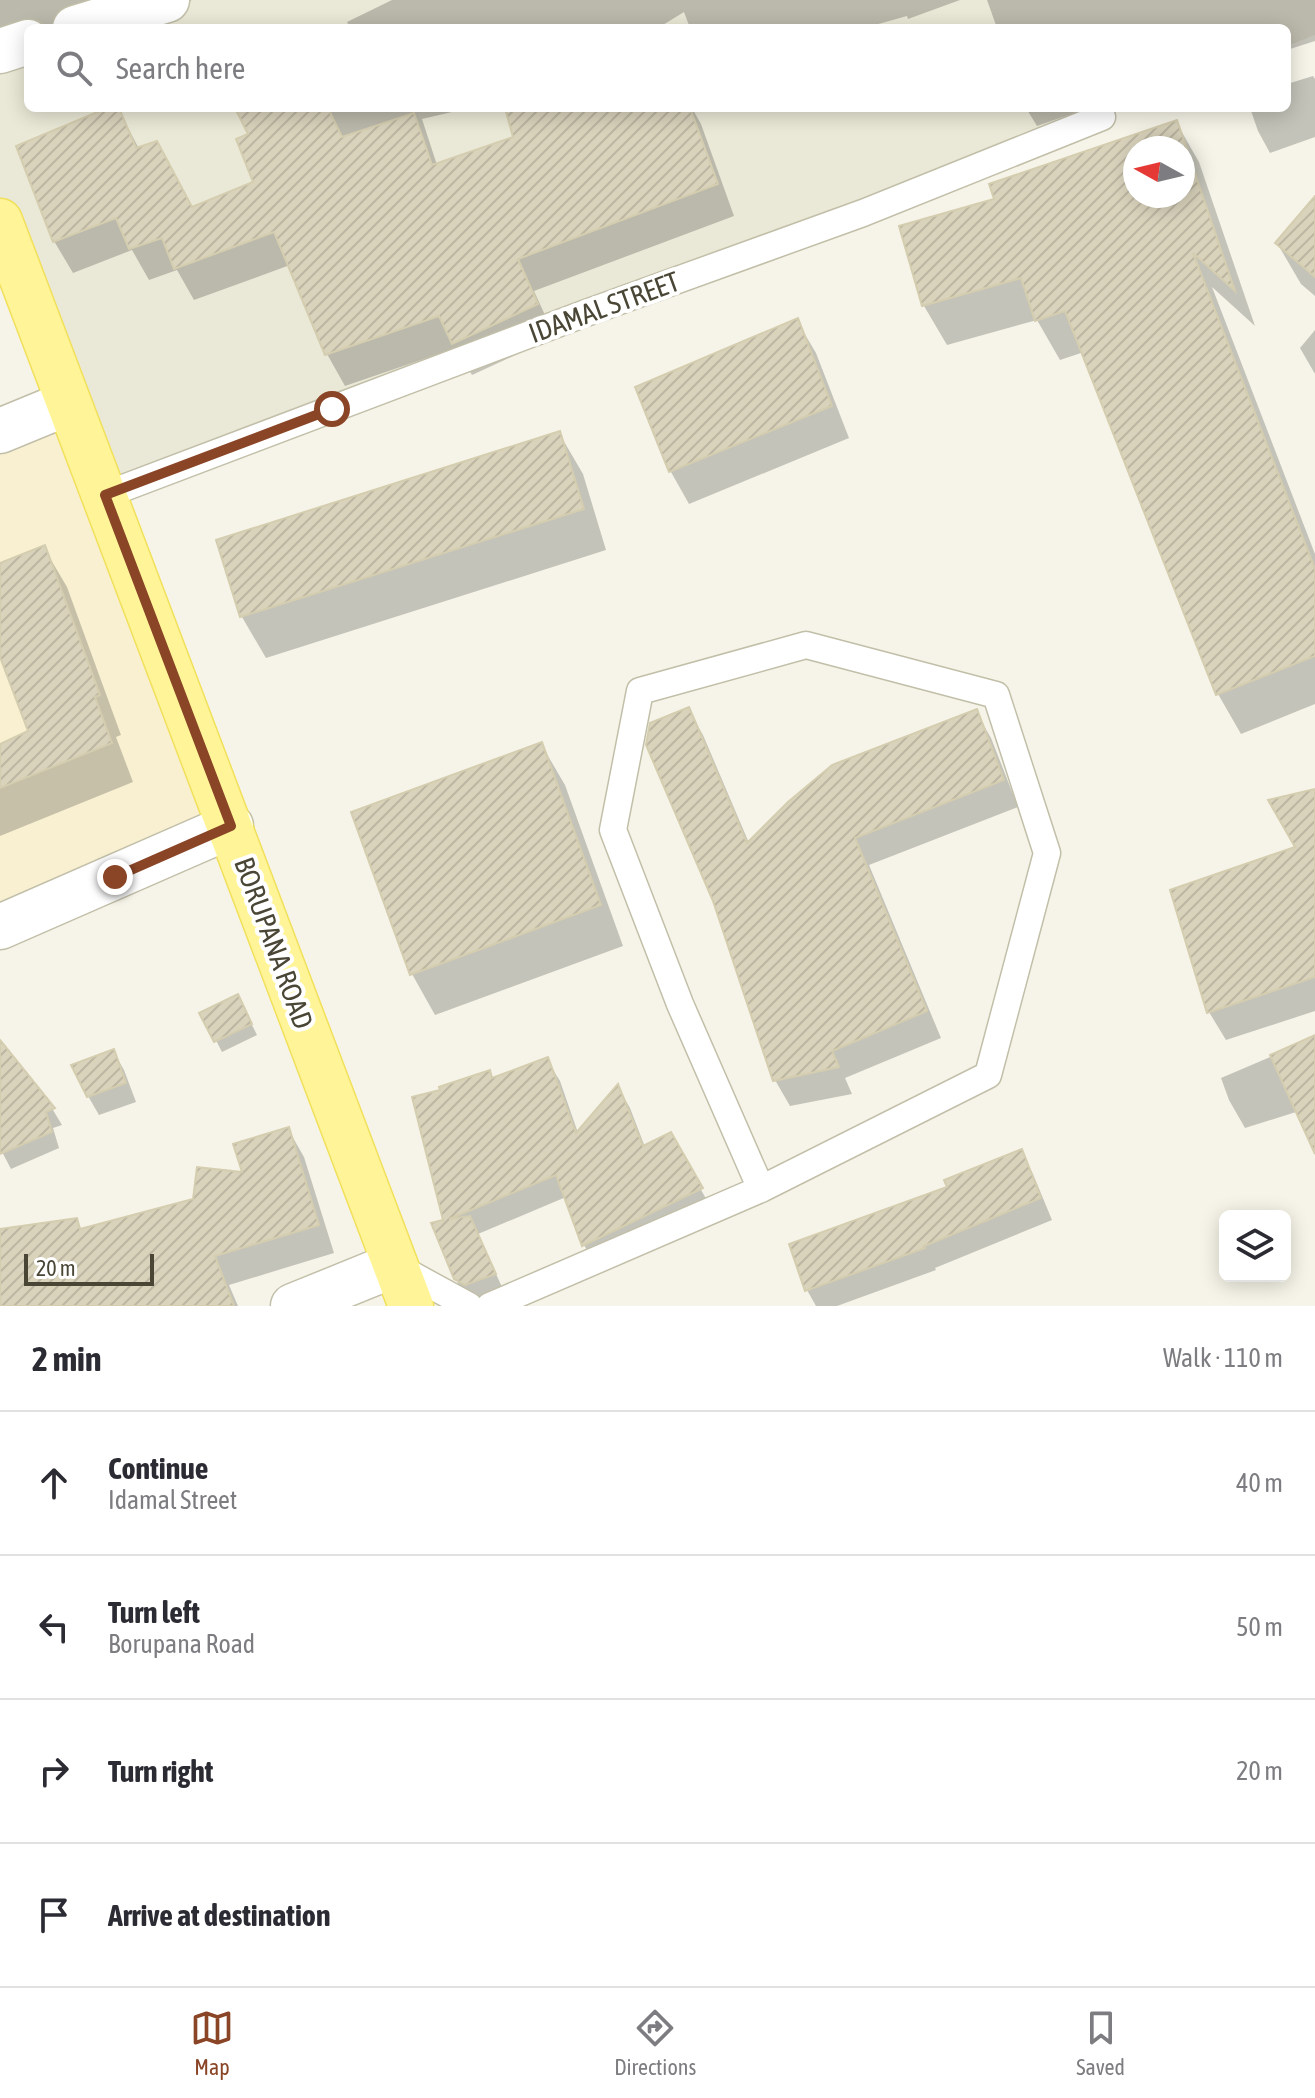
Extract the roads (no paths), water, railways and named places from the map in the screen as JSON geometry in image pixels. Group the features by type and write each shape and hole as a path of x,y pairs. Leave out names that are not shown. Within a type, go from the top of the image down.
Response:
{"main road":[{"name":"BORUPANA ROAD","path":"0,221 411,1306"}],"street":[{"path":"88,24 167,0"},
{"path":"0,51 24,43"},
{"path":"0,431 68,403"},
{"path":"0,927 231,826"},
{"path":"293,1306 394,1265"}],"lane":[{"name":"IDAMAL STREET","path":"105,495 586,313 863,213 1102,117"},
{"path":"490,1306 761,1189 988,1075 1047,853 996,695 806,645 640,691 613,830 680,1004 761,1189"},
{"path":"394,1265 469,1306"}]}
